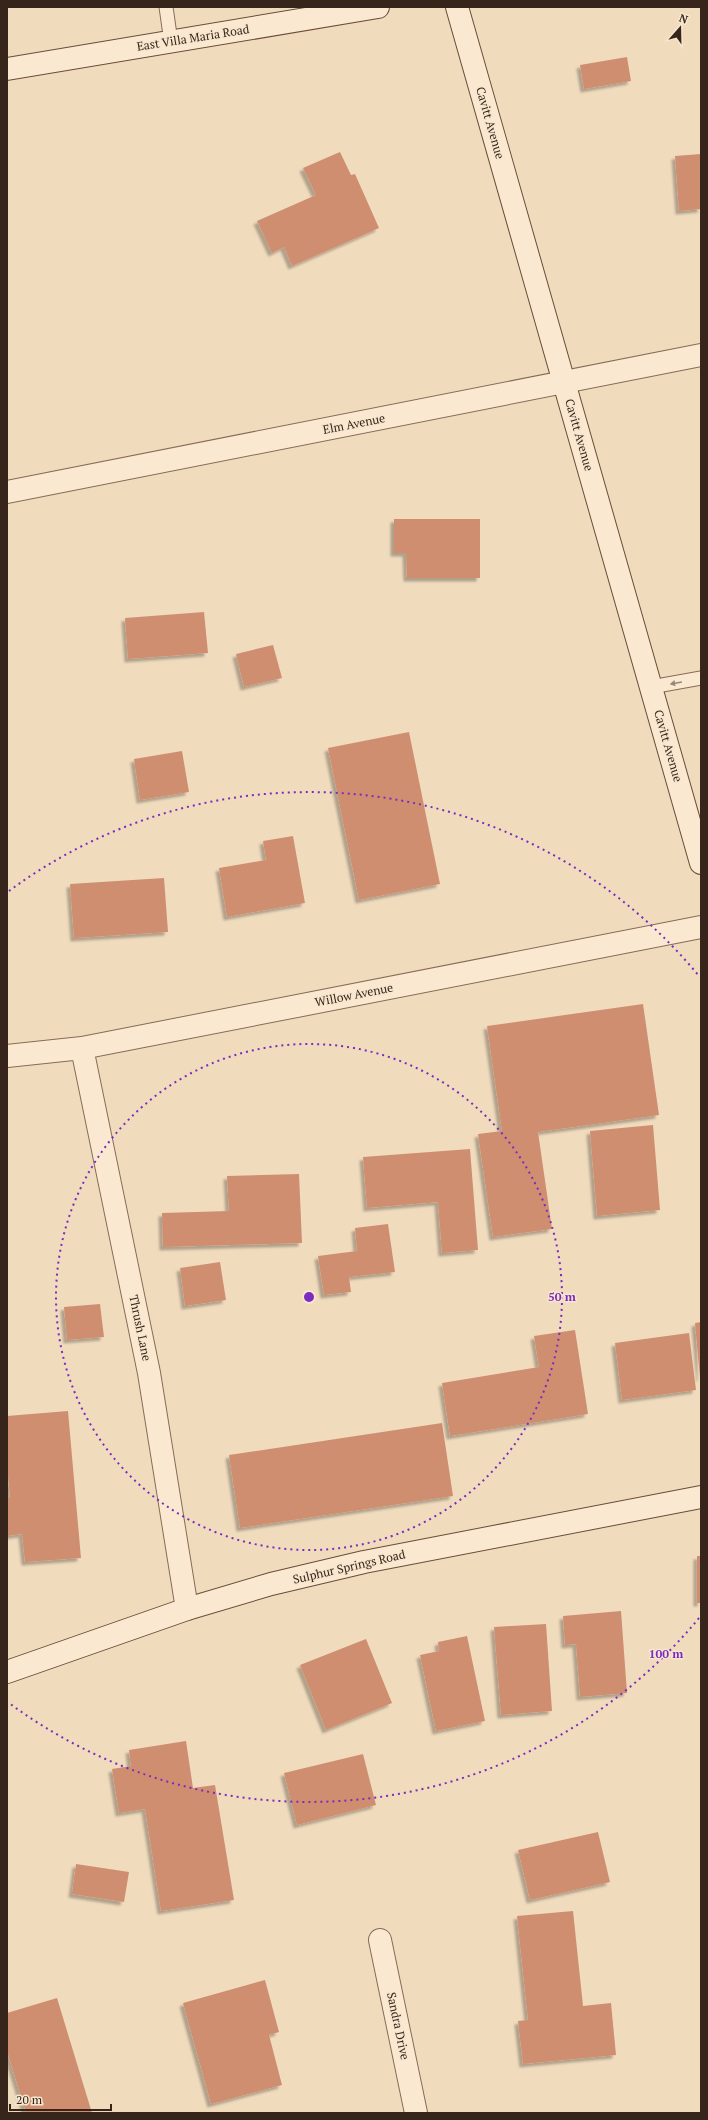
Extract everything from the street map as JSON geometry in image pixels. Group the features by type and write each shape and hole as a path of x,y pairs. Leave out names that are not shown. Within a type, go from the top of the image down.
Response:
{"street":[{"name":"East Villa Maria Road","path":"7,69 378,7"},
{"name":"Cavitt Avenue","path":"457,7 701,863"},
{"name":"Elm Avenue","path":"7,492 701,355"},
{"name":"Willow Avenue","path":"7,1056 82,1048 701,927"},
{"name":"Thrush Lane","path":"82,1048 149,1373 187,1609"},
{"name":"Sulphur Springs Road","path":"7,1672 187,1609 271,1584 364,1562 701,1497"},
{"name":"Sandra Drive","path":"380,1940 416,2113"}],"lane":[{"path":"166,7 171,42"},
{"path":"651,687 701,678"}],"building":[{"path":"627,57 631,81 584,89 580,65"},
{"path":"340,152 351,175 355,174 379,228 292,266 284,247 272,253 257,221 316,195 303,168"},
{"path":"701,154 701,209 679,211 675,156"},
{"path":"394,519 480,519 480,578 407,578 406,553 394,553"},
{"path":"204,612 208,653 128,659 125,618"},
{"path":"273,645 282,678 244,687 236,654"},
{"path":"409,732 440,884 359,900 328,748"},
{"path":"182,751 189,792 140,800 134,759"},
{"path":"293,836 305,903 227,917 219,868 266,860 263,841"},
{"path":"164,878 168,932 74,938 70,884"},
{"path":"643,1004 659,1115 538,1132 552,1229 493,1237 478,1134 502,1131 487,1026"},
{"path":"653,1125 660,1210 597,1216 590,1131"},
{"path":"470,1149 478,1250 442,1253 438,1202 367,1208 363,1157"},
{"path":"299,1174 302,1243 163,1247 162,1213 229,1211 227,1176"},
{"path":"388,1224 395,1272 349,1277 351,1292 324,1295 318,1256 357,1251 355,1228"},
{"path":"220,1262 226,1300 185,1306 180,1268"},
{"path":"100,1304 104,1337 67,1340 64,1307"},
{"path":"701,1322 701,1378 700,1378 695,1323"},
{"path":"575,1330 588,1414 450,1436 442,1383 539,1367 534,1336"},
{"path":"689,1333 696,1390 622,1400 615,1343"},
{"path":"68,1411 81,1558 25,1562 22,1534 7,1536 7,1498 10,1498 7,1466 7,1416"},
{"path":"442,1423 453,1496 240,1528 229,1455"},
{"path":"697,1556 701,1556 701,1603 697,1603"},
{"path":"621,1611 627,1693 580,1697 576,1644 565,1645 563,1616"},
{"path":"546,1624 552,1711 501,1715 494,1627"},
{"path":"467,1636 485,1721 436,1731 420,1655 439,1651 438,1642"},
{"path":"366,1639 392,1703 326,1730 300,1665"},
{"path":"186,1741 193,1788 215,1785 234,1900 161,1911 145,1809 119,1813 112,1769 131,1766 129,1750"},
{"path":"363,1754 376,1805 297,1825 284,1773"},
{"path":"598,1832 610,1882 530,1900 518,1850"},
{"path":"76,1864 129,1872 124,1902 72,1894"},
{"path":"573,1911 583,2006 611,2003 616,2055 523,2064 518,2021 528,2020 517,1916"},
{"path":"265,1980 279,2032 269,2035 282,2085 211,2104 183,2003"},
{"path":"57,1998 92,2113 26,2113 7,2051 7,2013"}]}
